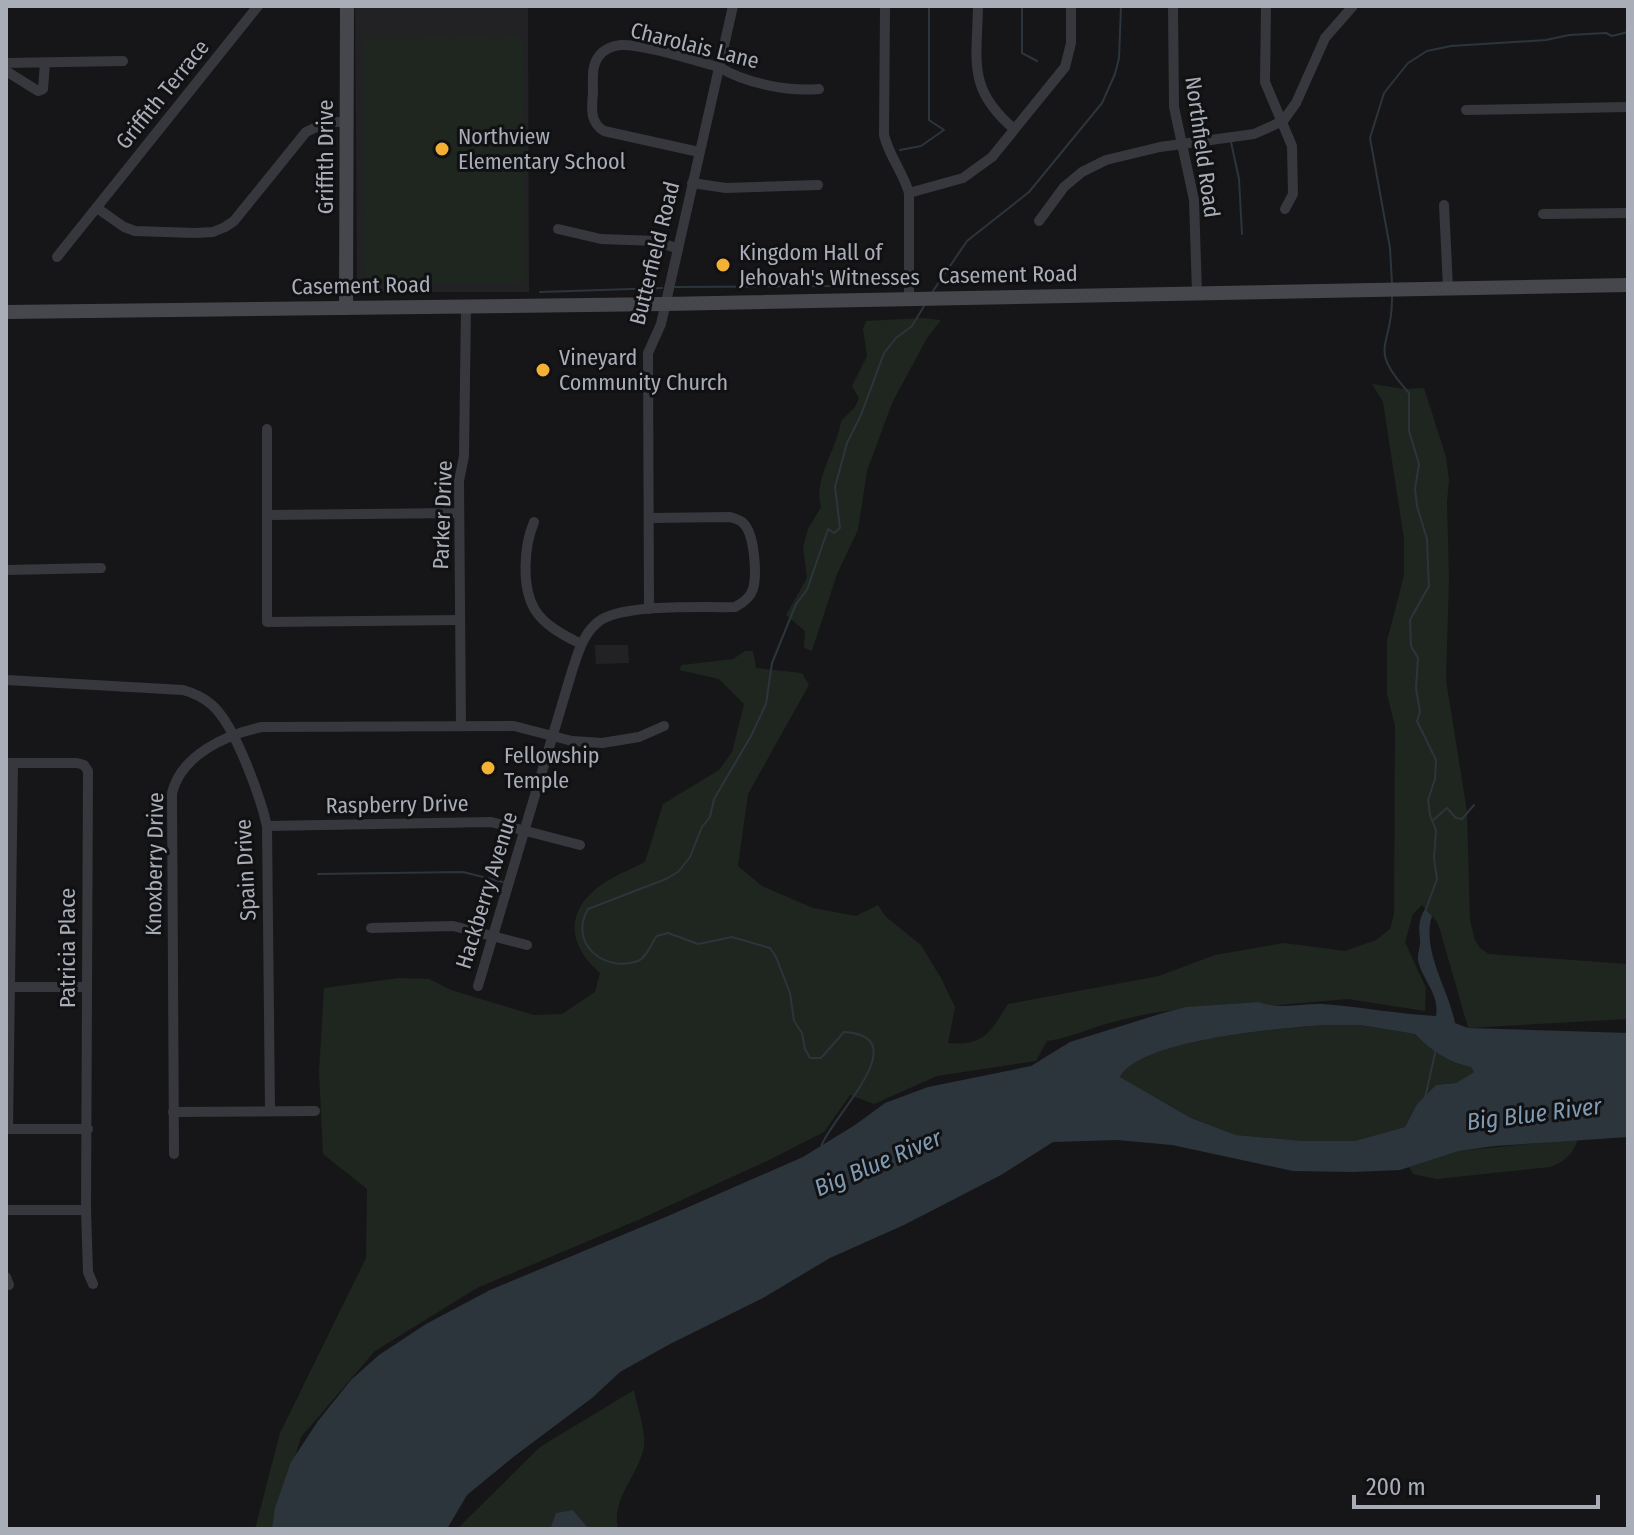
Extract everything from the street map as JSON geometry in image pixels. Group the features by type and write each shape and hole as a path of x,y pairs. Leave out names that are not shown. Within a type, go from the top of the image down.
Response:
{"street":[{"name":"Griffith Terrace","path":"57,257 258,6"},
{"name":"Griffith Drive","path":"346,308 347,6"},
{"name":"Butterfield Road","path":"649,609 648,353 661,324 733,6"},
{"path":"885,6 884,135 909,193 914,299"},
{"path":"978,6 977,75 981,91 999,116 1014,129"},
{"path":"909,193 963,178 992,157 1065,67 1071,43 1071,6"},
{"name":"Northfield Road","path":"1173,6 1174,107 1194,200 1197,293"},
{"path":"1266,6 1265,82 1292,146 1293,194 1285,209"},
{"path":"1039,221 1064,187 1094,165 1119,155 1254,134 1283,121 1296,103 1325,38 1353,6"},
{"name":"Charolais Lane","path":"699,152 598,128 592,114 594,64 607,48 621,45 719,67 729,73 789,88 819,89"},
{"path":"6,63 123,61"},
{"path":"6,71 38,91 43,89 45,82 45,63"},
{"path":"1466,110 1628,107"},
{"path":"97,208 135,231 213,232 234,221 306,132 327,122 347,122"},
{"path":"692,183 726,188 818,185"},
{"path":"1444,205 1448,288"},
{"path":"1543,214 1628,213"},
{"path":"558,229 595,238 657,241 678,249"},
{"name":"Casement Road","path":"6,312 665,304 1628,285"},
{"name":"Parker Drive","path":"461,726 459,481 464,456 466,305"},
{"path":"267,429 267,622 460,620"},
{"path":"267,515 459,513"},
{"name":"Hackberry Avenue","path":"478,986 581,644 596,624 623,611 735,607 750,594 754,579 752,536 740,520 730,517 649,518"},
{"path":"534,522 527,540 530,599 542,618 581,644"},
{"path":"6,570 101,568"},
{"name":"Spain Drive","path":"6,680 183,690 211,704 233,737 263,808 267,826 270,1111"},
{"name":"Knoxberry Drive","path":"174,1154 172,793 185,766 233,737 262,727 514,726 572,741 602,743 639,737 664,726"},
{"path":"9,763 7,1129 88,1129"},
{"name":"Patricia Place","path":"9,763 77,763 84,765 88,771 86,1210 88,1272 93,1284"},
{"name":"Raspberry Drive","path":"267,826 491,822 580,845"},
{"path":"371,928 453,926 527,945"},
{"path":"8,987 87,987"},
{"path":"173,1112 315,1111"},
{"path":"6,1210 86,1210"}],"shaded area":[{"name":"Northview Elementary School","path":"355,6 528,6 529,292 357,292"},
{"name":"Northview Elementary School","path":"523,37 525,283 365,285 363,38"},
{"path":"941,320 927,338 892,403 867,471 858,530 837,574 812,651 804,648 805,631 786,615 807,578 803,547 808,529 821,507 820,485 841,421 859,398 852,386 867,356 863,329 866,321"},
{"path":"1372,384 1405,389 1424,388 1446,457 1449,480 1449,578 1446,680 1467,811 1470,920 1475,940 1489,954 1628,964 1628,1019 1468,1028 1440,930 1422,905 1413,914 1405,942 1426,988 1425,1011 1348,999 1268,1006 1259,1002 1163,1012 1125,1019 1047,1041 1036,1061 937,1076 874,1104 850,1095 824,1132 638,1220 477,1288 375,1351 301,1437 274,1529 255,1529 280,1433 366,1258 367,1189 323,1154 319,1072 324,988 399,978 429,979 451,990 534,1015 562,1014 595,992 600,973 581,952 576,940 576,917 581,906 601,885 645,862 663,804 719,770 732,752 744,704 719,679 679,670 682,665 733,659 745,651 753,651 756,668 802,673 809,685 748,794 738,866 762,886 813,908 856,916 878,905 886,917 921,945 941,978 955,1007 948,1043 970,1042 985,1035 1008,1004 1159,976 1215,955 1284,943 1345,951 1376,940 1390,929 1394,914 1395,726 1387,694 1387,641 1404,575 1404,539 1383,402"},
{"path":"595,645 628,645 629,663 596,664"},
{"path":"1325,1025 1361,1025 1415,1034 1440,1055 1472,1067 1474,1072 1456,1083 1436,1085 1417,1104 1405,1127 1356,1141 1303,1141 1236,1135 1191,1118 1120,1077 1133,1064 1154,1053 1182,1045 1247,1033"},
{"path":"1578,1139 1567,1157 1550,1167 1437,1179 1413,1174 1409,1167 1459,1151"},
{"path":"634,1390 643,1426 644,1446 618,1507 618,1529 589,1529 573,1510 556,1514 550,1529 457,1529 540,1447"}],"water":[{"name":"Big Blue River","path":"1425,909 1432,916 1430,942 1433,956 1455,1023 1468,1028 1628,1033 1628,1137 1495,1146 1459,1151 1400,1170 1353,1172 1293,1171 1172,1145 1117,1140 1053,1142 1001,1175 904,1225 830,1258 763,1298 620,1372 592,1398 467,1495 447,1529 272,1529 275,1508 291,1462 318,1421 351,1380 379,1355 426,1324 490,1290 803,1157 885,1103 928,1087 1031,1066 1070,1042 1163,1013 1186,1007 1259,1002 1282,1006 1322,1004 1436,1016 1433,994 1418,960","holes":["1361,1025 1415,1034 1440,1055 1471,1067 1474,1072 1456,1083 1436,1085 1417,1104 1405,1127 1355,1141 1303,1141 1236,1135 1191,1118 1120,1077 1133,1064 1155,1053 1215,1038 1278,1029"]},
{"path":"573,1510 589,1529 550,1529 556,1513"}],"waterway":[{"path":"900,150 921,146 944,130 929,120 929,6"},
{"path":"1022,6 1022,53 1037,61"},
{"path":"931,294 967,241 1029,192 1102,103 1119,58 1121,6"},
{"path":"1392,283 1390,248 1370,138 1384,93 1408,63 1427,51 1451,46 1546,40 1569,35 1606,33 1612,36 1628,32"},
{"path":"1231,142 1239,179 1242,234"},
{"path":"675,287 834,286"},
{"path":"540,292 662,288"},
{"path":"1392,297 1385,355 1388,365 1409,393 1409,431 1419,464 1415,489 1417,506 1427,539 1429,586 1410,620 1411,646 1418,658 1416,688 1420,712 1417,721 1436,760 1435,779 1428,800 1436,830 1434,859 1437,879 1425,912"},
{"path":"821,1147 872,1063 873,1048 865,1037 844,1032 821,1058 810,1058 802,1033 794,1021 790,993 770,948 732,937 698,944 668,933 657,936 638,961 613,963 593,953 586,944 583,922 588,909 666,879 678,872 690,857 702,827 710,817 714,799 766,704 772,663 796,604 807,590 828,529 834,533 840,528 835,487 847,443 884,353 896,338 912,326 924,306"},
{"path":"1432,821 1447,808 1456,818 1462,819 1474,805"},
{"path":"318,874 463,872 503,882"},
{"path":"1425,1098 1436,1049"}],"place":[{"name":"Northview Elementary School","path":"442,149"},
{"name":"Kingdom Hall of Jehovah's Witnesses","path":"723,265"},
{"name":"Vineyard Community Church","path":"543,370"},
{"name":"Fellowship Temple","path":"488,768"}]}
